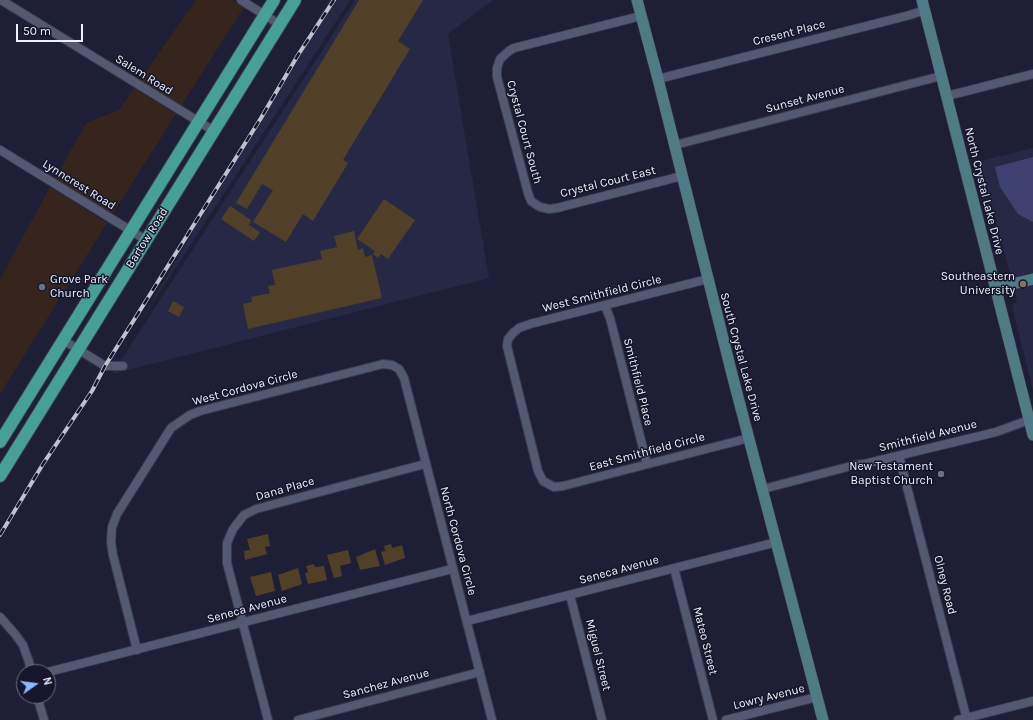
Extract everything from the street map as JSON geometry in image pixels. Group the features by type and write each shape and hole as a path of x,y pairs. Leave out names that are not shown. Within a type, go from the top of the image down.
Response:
{"main road":[{"name":"Bartow Road","path":"0,442 274,0"},
{"name":"Bartow Road","path":"0,476 295,0"}],"street":[{"name":"Salem Road","path":"1,0 214,131"},
{"path":"242,0 280,24"},
{"name":"South Crystal Lake Drive","path":"636,0 658,79 708,279 823,720"},
{"name":"North Crystal Lake Drive","path":"923,5 1033,434"},
{"name":"Cresent Place","path":"658,79 910,15 923,5"},
{"name":"Crystal Court South","path":"540,207 532,201 528,193 497,76 497,68 500,59 514,48 641,16"},
{"path":"947,96 1033,74"},
{"name":"Sunset Avenue","path":"675,145 941,76"},
{"name":"Lynncrest Road","path":"0,150 146,240"},
{"name":"Crystal Court East","path":"540,207 549,209 557,208 682,176"},
{"name":"West Smithfield Circle","path":"552,486 543,482 538,471 507,346 508,339 518,328 708,279"},
{"path":"996,288 1033,279"},
{"name":"Smithfield Place","path":"605,306 647,464"},
{"path":"64,340 105,366 123,366"},
{"name":"West Cordova Circle","path":"137,650 113,555 112,527 118,514 171,428 190,415 200,411 383,364 392,365 399,369"},
{"name":"North Cordova Circle","path":"399,369 404,378 492,720"},
{"name":"Smithfield Avenue","path":"763,488 996,432 1029,420"},
{"name":"East Smithfield Circle","path":"552,486 563,486 749,438"},
{"name":"Olney Road","path":"899,456 967,719"},
{"name":"Dana Place","path":"268,720 227,563 227,543 233,529 244,515 256,509 425,464"},
{"name":"Seneca Avenue","path":"467,621 777,542"},
{"name":"Mateo Street","path":"674,568 713,720"},
{"name":"Seneca Avenue","path":"56,670 452,569"},
{"name":"Miguel Street","path":"570,595 602,720"},
{"path":"0,617 23,646 29,664"},
{"name":"Sanchez Avenue","path":"298,720 480,672"},
{"name":"Lowry Avenue","path":"726,720 817,697"},
{"path":"958,720 967,719 1033,701"},
{"path":"39,704 44,720"}],"shaded area":[{"path":"196,0 232,0 244,7 181,106 140,80"},
{"path":"329,0 350,0 137,327"},
{"path":"355,0 493,0 448,34 489,278 112,374"},
{"path":"134,88 176,114 112,215 55,179 86,123 119,110"},
{"name":"Southeastern University","path":"1033,148 1033,390 1012,307 1017,300 980,161"},
{"path":"1033,157 1033,222 1018,214 1000,187 995,167"},
{"path":"50,187 107,223 0,394 0,279"}],"building":[{"path":"359,0 423,0 398,41 410,49 343,160 348,163 313,221 303,214 286,242 253,222 273,190 262,184 247,209 236,203"},
{"path":"384,199 415,220 388,259 381,254 378,258 373,254 375,251 357,239"},
{"path":"230,206 251,220 249,225 260,232 254,241 221,219"},
{"path":"354,231 358,250 363,248 365,257 372,255 382,298 248,329 243,304 252,302 251,297 270,293 268,286 275,285 272,270 322,259 320,251 337,247 334,236"},
{"path":"173,301 184,307 179,317 168,311"},
{"path":"268,534 270,546 265,547 267,554 245,560 244,551 250,550 247,539"},
{"path":"391,544 392,548 402,545 405,558 385,565 381,552 385,551 384,546"},
{"path":"375,549 380,566 360,570 356,557"},
{"path":"348,550 351,563 340,566 342,576 334,578 327,555"},
{"path":"314,564 315,567 324,566 327,580 308,584 305,573 308,572 306,566"},
{"path":"298,568 302,584 282,591 278,575"},
{"path":"271,572 275,591 256,596 250,577"}],"railway":[{"path":"0,535 43,464 92,391 105,366 261,118 298,55 334,0"}],"place":[{"name":"Southeastern University","path":"1023,284"},
{"name":"Grove Park Church","path":"42,287"},
{"name":"New Testament Baptist Church","path":"941,474"}]}
